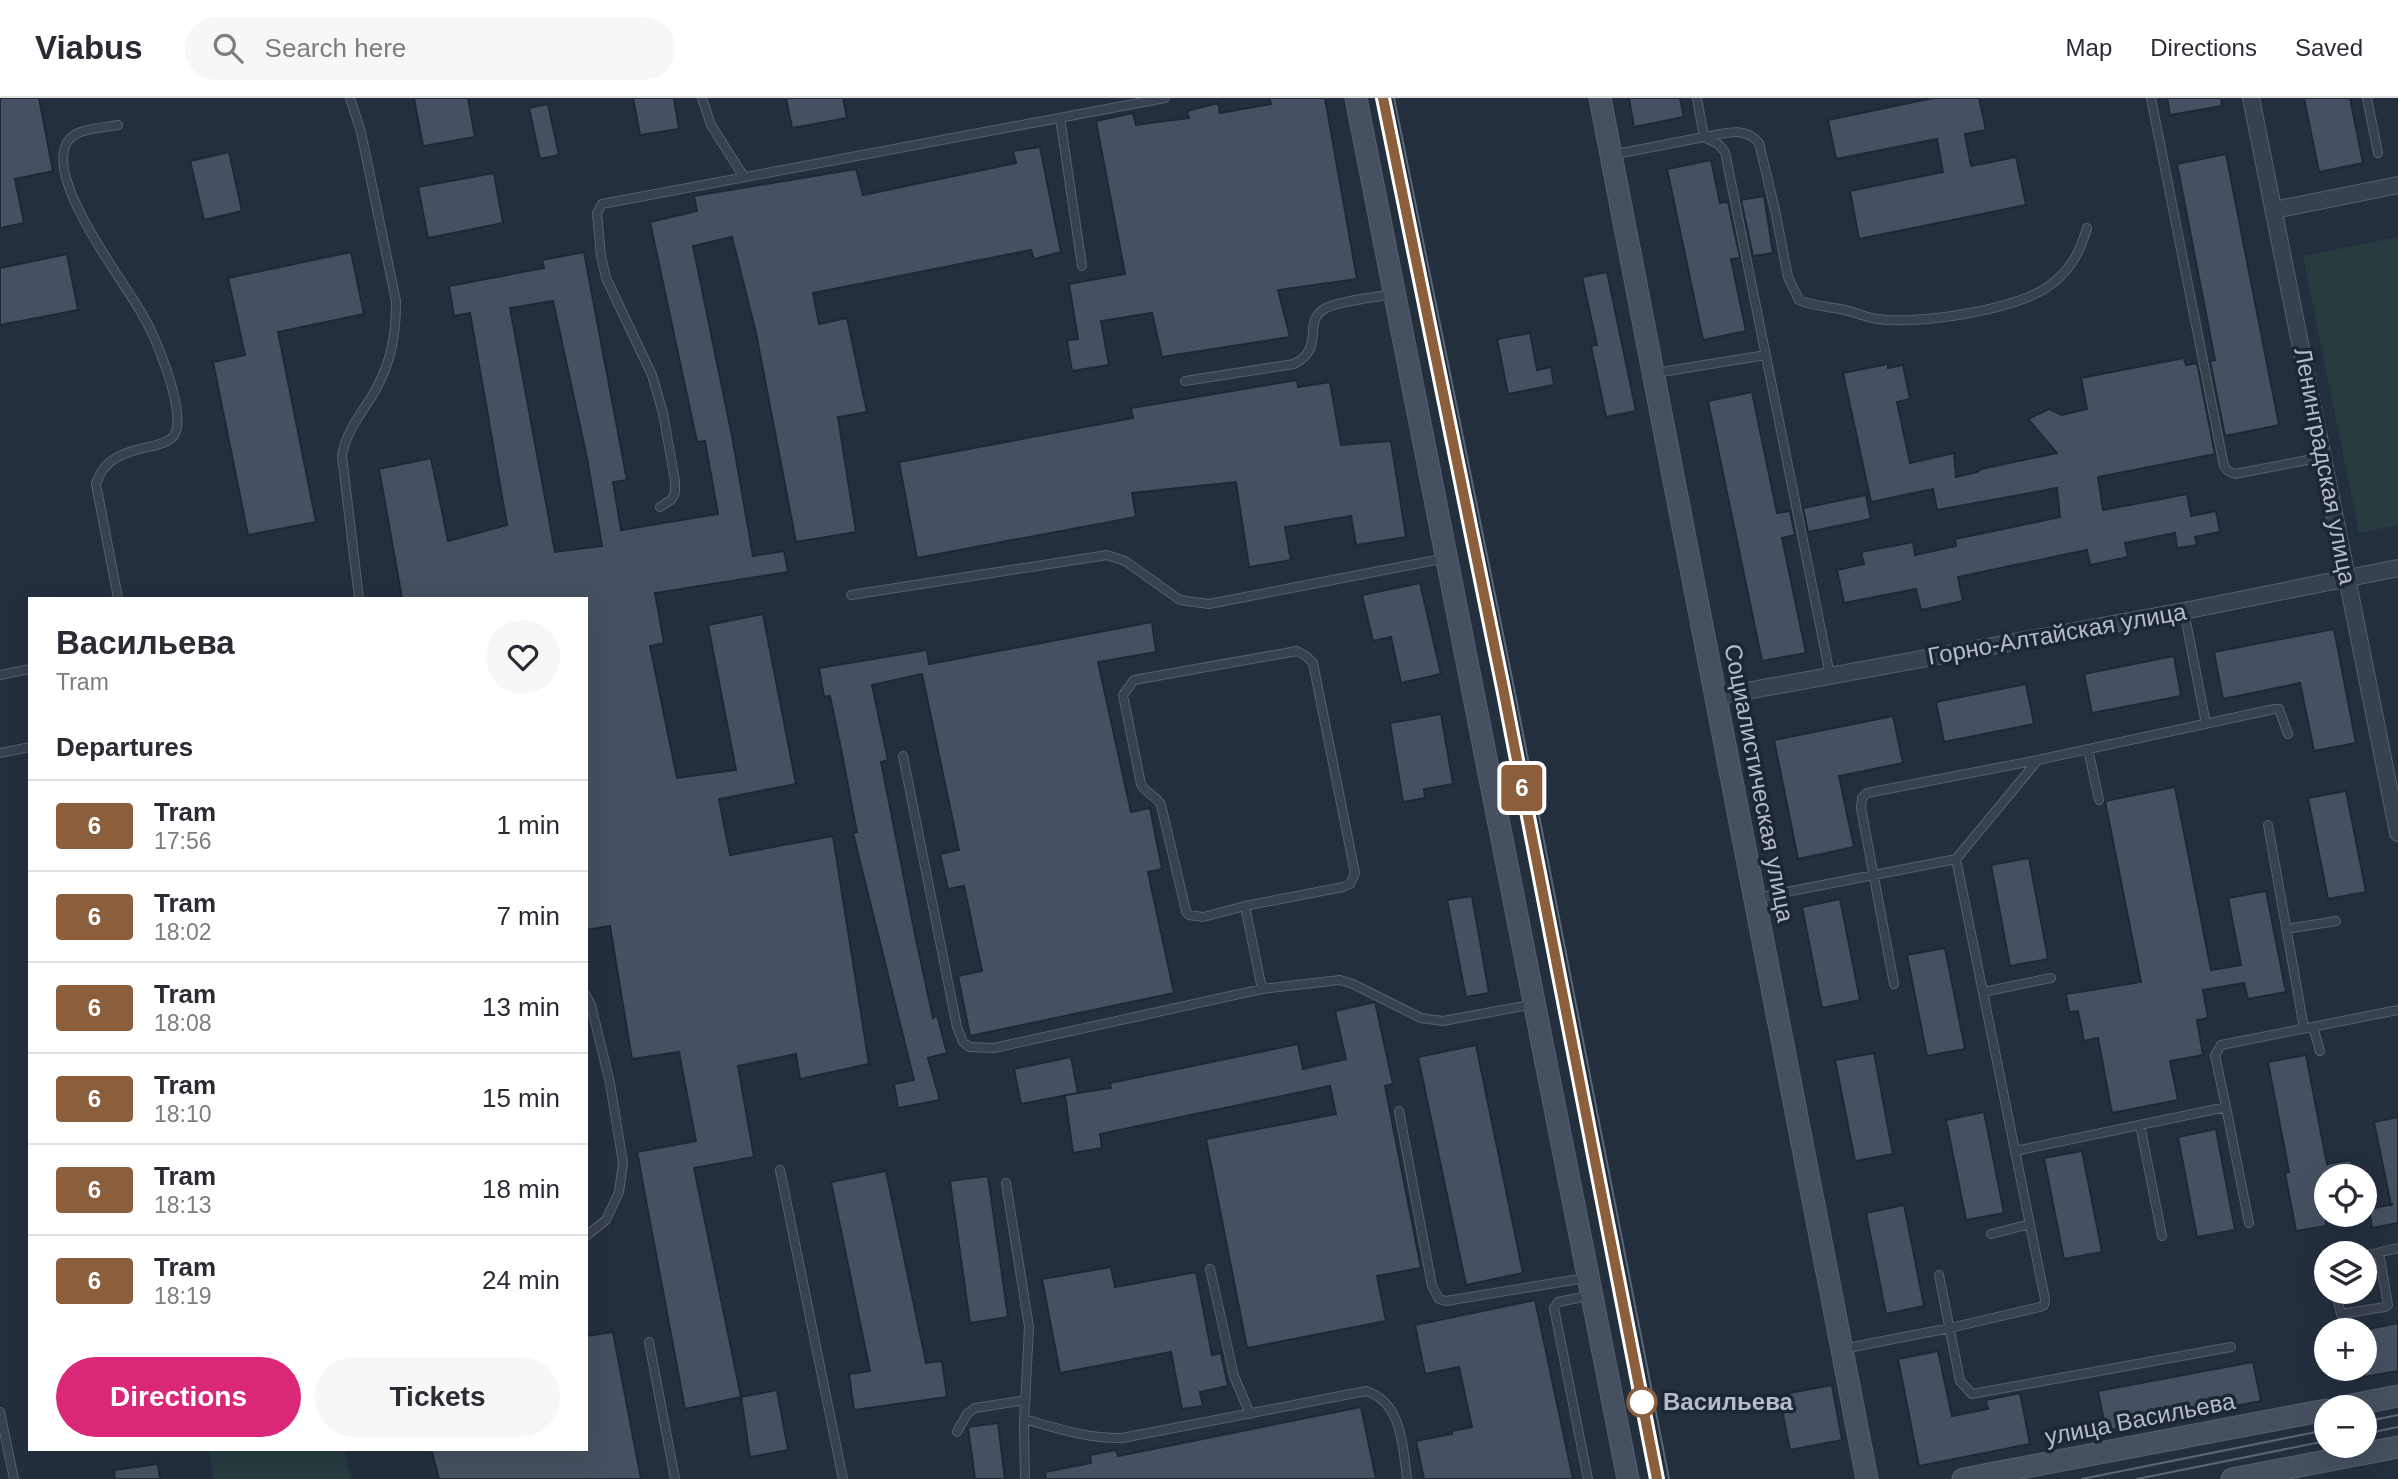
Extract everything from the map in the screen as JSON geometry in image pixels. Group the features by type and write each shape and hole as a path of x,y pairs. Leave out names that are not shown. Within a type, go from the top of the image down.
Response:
{"main road":[{"path":"1356,98 1628,1479"},
{"name":"Социалистическая улица","path":"1600,98 1867,1479"},
{"path":"2377,1400 2398,1396"},
{"name":"улица Васильева","path":"1963,1479 2314,1412"},
{"path":"2232,1479 2398,1447"}],"street":[{"name":"Ленинградская улица","path":"2251,98 2398,833"},
{"path":"2274,210 2398,185"},
{"name":"Горно-Алтайская улица","path":"1714,697 2183,611 2398,568"}],"lane":[{"path":"350,98 361,132 396,301 393,352 376,391 344,443 342,456 359,597"},
{"path":"702,98 711,125 744,177"},
{"path":"660,507 671,500 675,493 663,413 652,375 606,278 597,213 602,204 1059,118 1124,102 1165,98"},
{"path":"1697,98 1704,137"},
{"path":"2151,98 2224,466 2235,474 2323,457"},
{"path":"2367,98 2378,153"},
{"path":"1059,118 1082,266"},
{"path":"118,125 75,134 69,139 64,153 68,187 92,236 153,334 172,392 178,425 176,435 169,441 115,456 99,472 96,484 118,597"},
{"path":"1611,155 1740,131 1753,136 1759,143 1788,277 1799,300 1809,305 1842,309 1877,319 1910,321 1992,308 2020,299 2049,286 2070,266 2081,250 2087,229"},
{"path":"1704,137 1718,144 1725,152 1830,675"},
{"path":"1185,381 1294,364 1308,355 1312,348 1314,326 1317,316 1323,310 1394,294"},
{"path":"1652,373 1766,355"},
{"path":"851,595 1107,555 1125,561 1180,600 1209,604 1446,558"},
{"path":"2183,611 2206,724"},
{"path":"1289,650 1301,652 1313,663 1355,873 1350,884 1343,887 1245,906 1203,917 1189,915 1186,911 1161,805 1158,799 1144,791 1141,784 1123,695 1134,680 1289,650"},
{"path":"0,675 28,669"},
{"path":"1894,985 1861,808 1862,798 1867,793 2279,709 2283,713 2288,734"},
{"path":"0,753 28,747"},
{"path":"2088,750 2099,800"},
{"path":"903,756 957,1027 963,1042 969,1047 994,1048 1262,989 1340,980 1430,1021 1534,1004"},
{"path":"1755,898 1956,859 2038,760"},
{"path":"2268,825 2286,929 2308,1028 2320,1051"},
{"path":"1842,1349 1950,1328 2044,1305 2045,1299 1956,859"},
{"path":"1245,906 1262,989"},
{"path":"2286,929 2336,921"},
{"path":"1983,992 2051,978"},
{"path":"588,999 610,1083 623,1163 619,1192 606,1220 588,1234"},
{"path":"2249,1223 2215,1055 2221,1045 2398,1010"},
{"path":"2015,1151 2225,1107"},
{"path":"1399,1111 1432,1286 1439,1299 1446,1301 1590,1286"},
{"path":"2140,1125 2162,1236"},
{"path":"780,1170 843,1479"},
{"path":"1006,1183 1029,1327 1024,1419 1025,1479"},
{"path":"1991,1234 2030,1224"},
{"path":"2339,1304 2341,1314 2346,1315 2388,1305 2379,1252 2398,1248"},
{"path":"1210,1269 1234,1376 1250,1414"},
{"path":"1940,1275 1960,1381 1972,1394 2231,1347"},
{"path":"1588,1479 1554,1308 1558,1301 1590,1286"},
{"path":"649,1342 675,1479"},
{"path":"1024,1419 1077,1433 1113,1438 1366,1391 1378,1395 1393,1413 1400,1429 1407,1479"},
{"path":"957,1432 967,1414 975,1408 1026,1399"},
{"path":"0,1412 14,1479"}],"green space":[{"path":"2398,237 2398,525 2359,533 2303,256"},
{"path":"209,1451 344,1451 351,1479 213,1479"}],"building":[{"path":"0,98 39,98 53,171 15,179 24,223 0,228"},
{"path":"414,98 468,98 475,137 423,146"},
{"path":"633,98 674,98 679,129 640,135"},
{"path":"786,98 843,98 847,118 792,128"},
{"path":"1269,98 1325,98 1357,279 1278,290 1290,337 1162,357 1152,313 1101,321 1109,365 1072,371 1067,340 1078,339 1069,284 1125,274 1096,121 1133,113 1136,125 1189,118 1187,111 1218,103 1220,113 1271,104"},
{"path":"1629,98 1680,98 1684,117 1634,127"},
{"path":"1933,98 1979,98 1986,130 1965,134 1971,166 2016,157 2026,205 1859,239 1850,191 1943,172 1937,139 1836,159 1828,120"},
{"path":"2167,98 2221,98 2222,106 2170,115"},
{"path":"2304,98 2350,98 2363,163 2319,172"},
{"path":"548,104 559,155 540,159 529,108"},
{"path":"1040,147 1061,252 1034,259 1031,250 813,293 819,324 847,318 867,412 838,417 856,532 796,542 756,333 732,237 693,246 732,436 753,556 784,551 788,572 655,593 664,643 650,646 677,778 736,770 708,625 763,614 796,784 719,799 730,855 833,836 869,1064 800,1079 796,1054 738,1066 754,1157 694,1168 741,1397 685,1409 637,1152 696,1141 679,1052 632,1059 610,926 588,930 588,597 402,597 379,469 431,458 448,541 507,525 470,313 454,316 449,286 544,268 542,260 584,252 627,480 613,482 621,530 718,514 705,441 697,442 650,222 697,211 694,196 856,169 863,195 1016,163 1013,151","holes":["553,301 587,458 602,546 555,552 510,308"]},
{"path":"229,152 242,211 204,220 190,161"},
{"path":"2226,154 2279,425 2225,436 2210,361 2215,360 2177,164"},
{"path":"1711,160 1720,203 1728,202 1740,258 1731,259 1746,331 1703,340 1667,169"},
{"path":"494,173 503,223 428,238 418,187"},
{"path":"1764,196 1773,253 1753,256 1741,200"},
{"path":"351,252 364,314 278,332 316,522 248,535 213,362 245,355 228,278"},
{"path":"67,254 78,310 0,325 0,268"},
{"path":"1607,272 1636,411 1606,417 1591,346 1597,345 1582,277"},
{"path":"1530,333 1537,370 1551,367 1554,385 1508,394 1497,339"},
{"path":"2184,358 2186,365 2197,363 2215,454 2098,477 2103,510 2187,494 2191,516 2216,511 2220,532 2195,537 2197,545 2177,548 2175,533 2125,543 2128,557 2090,565 2087,550 1958,577 1963,601 1921,610 1916,589 1844,603 1837,570 1864,564 1861,552 1913,542 1915,555 1956,546 1955,539 2060,517 2057,488 1937,510 1933,489 1871,502 1843,373 1888,364 1888,368 1903,365 1910,399 1897,402 1910,463 1954,453 1956,477 2057,453 2028,419 2049,409 2062,415 2087,409 2081,378"},
{"path":"1297,380 1298,387 1330,382 1341,445 1391,441 1406,537 1356,545 1351,516 1285,527 1291,560 1249,567 1236,482 1132,493 1136,517 917,558 899,462 1133,418 1131,408"},
{"path":"1752,392 1777,513 1790,511 1795,535 1782,538 1806,653 1762,661 1708,401"},
{"path":"1866,495 1871,519 1808,532 1803,508"},
{"path":"1420,583 1441,674 1401,683 1391,637 1373,641 1362,595"},
{"path":"1152,622 1156,652 1098,662 1131,812 1150,808 1162,869 1148,872 1174,993 970,1036 958,976 982,971 964,886 948,889 940,854 959,850 922,674 872,685 888,760 881,762 916,939 933,1018 937,1015 947,1053 928,1058 940,1100 898,1108 894,1084 914,1080 853,833 857,832 830,696 824,697 819,668 927,650 929,664"},
{"path":"2334,629 2356,743 2314,751 2300,683 2223,699 2214,652"},
{"path":"2174,656 2181,696 2092,713 2084,674"},
{"path":"2026,684 2034,724 1944,742 1936,702"},
{"path":"1441,714 1453,784 1424,789 1425,798 1403,802 1390,723"},
{"path":"1893,716 1903,763 1839,776 1854,847 1798,859 1774,740"},
{"path":"2175,787 2211,970 2241,965 2228,898 2266,891 2286,992 2248,999 2244,983 2203,990 2208,1018 2197,1020 2203,1055 2170,1061 2178,1100 2112,1113 2098,1038 2084,1041 2078,1011 2069,1012 2066,994 2141,982 2105,801"},
{"path":"2346,791 2366,892 2328,899 2308,798"},
{"path":"2029,858 2048,959 2010,966 1991,865"},
{"path":"1472,896 1489,993 1466,997 1447,900"},
{"path":"1840,899 1860,1000 1822,1008 1802,907"},
{"path":"1945,948 1965,1049 1927,1056 1907,955"},
{"path":"1375,1002 1393,1084 1385,1086 1421,1268 1377,1276 1386,1321 1247,1348 1206,1139 1336,1114 1330,1086 1100,1134 1102,1148 1073,1153 1065,1095 1111,1088 1110,1083 1298,1044 1303,1069 1346,1059 1335,1011"},
{"path":"1476,1045 1523,1273 1466,1285 1418,1057"},
{"path":"1874,1053 1893,1154 1855,1161 1835,1060"},
{"path":"2306,1055 2327,1164 2314,1164 2314,1227 2320,1227 2296,1231 2285,1173 2289,1172 2268,1062"},
{"path":"1071,1057 1078,1093 1021,1104 1014,1069"},
{"path":"1984,1112 2004,1213 1966,1220 1946,1120"},
{"path":"2398,1117 2398,1223 2372,1228 2377,1227 2377,1207 2391,1204 2374,1122"},
{"path":"2216,1129 2235,1230 2197,1237 2178,1137"},
{"path":"2082,1151 2102,1252 2064,1259 2044,1158"},
{"path":"2351,1160 2352,1164 2327,1164"},
{"path":"886,1171 926,1363 942,1361 947,1397 854,1410 849,1374 870,1371 831,1182"},
{"path":"988,1176 1008,1317 970,1323 950,1181"},
{"path":"1904,1205 1924,1306 1886,1314 1866,1213"},
{"path":"1111,1267 1115,1287 1196,1272 1212,1355 1221,1353 1228,1386 1200,1392 1203,1406 1182,1409 1171,1352 1060,1373 1042,1279"},
{"path":"1535,1300 1573,1479 1424,1479 1416,1441 1472,1427 1459,1367 1425,1374 1415,1325"},
{"path":"2398,1323 2398,1371 2377,1375 2377,1327"},
{"path":"613,1332 641,1479 439,1479 432,1451 588,1451 588,1336"},
{"path":"1938,1351 1952,1416 1988,1409 1986,1400 2020,1393 2030,1444 1919,1466 1898,1359"},
{"path":"2253,1362 2261,1401 2106,1431 2098,1391"},
{"path":"1832,1385 1842,1440 1790,1450 1779,1395"},
{"path":"777,1390 788,1450 750,1457 741,1397"},
{"path":"1361,1407 1376,1479 1046,1479 1045,1472 1091,1463 1090,1455 1116,1450 1118,1456"},
{"path":"998,1423 1005,1479 975,1479 968,1427"},
{"path":"158,1464 160,1479 115,1479 114,1470"}],"tram line":[{"path":"1383,98 1503,688 1657,1479"},
{"name":"6","path":"1383,98 1503,688 1657,1479"},
{"path":"1394,98 1514,688 1669,1479"},
{"path":"2377,1419 2398,1415"},
{"path":"2377,1431 2398,1427"},
{"path":"2082,1479 2314,1432"},
{"path":"2137,1479 2314,1443"}],"place":[{"name":"Васильева","path":"1642,1402"}]}
